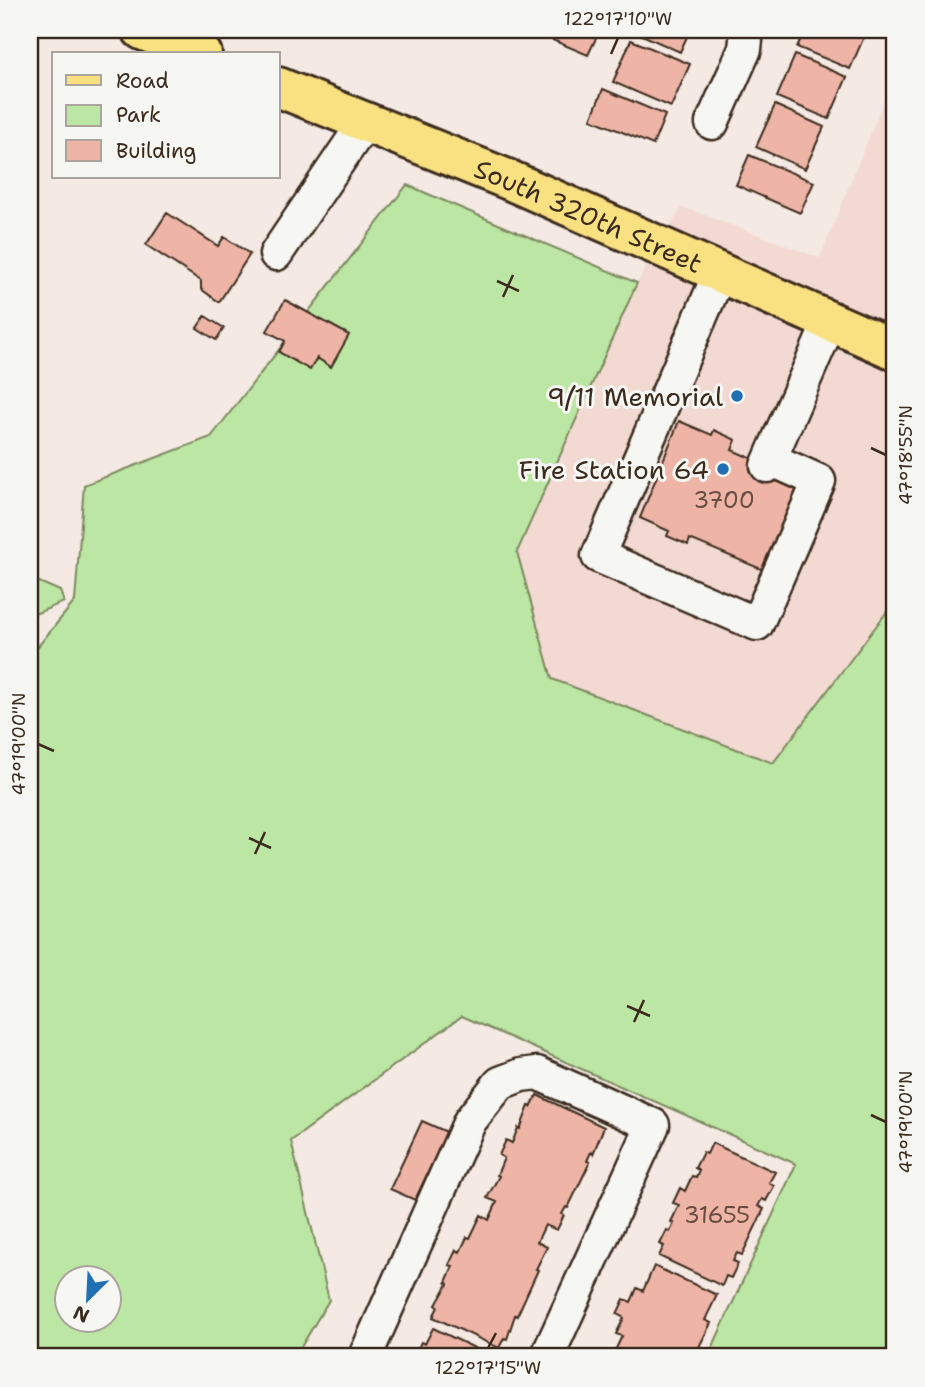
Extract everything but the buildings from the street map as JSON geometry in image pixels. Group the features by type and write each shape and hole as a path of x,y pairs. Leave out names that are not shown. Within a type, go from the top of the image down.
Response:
{"main road":[{"path":"142,30 197,52"},
{"name":"South 320th Street","path":"280,88 507,179 895,350"}],"street":[{"path":"712,123 745,48 747,30"},
{"path":"276,254 365,122"},
{"path":"720,272 598,556 757,624 819,481 769,463 830,321"},
{"path":"365,1357 470,1121 500,1083 521,1075 537,1073 653,1125 547,1357"}],"shaded area":[{"path":"895,73 895,601 773,764 552,679 517,552 637,283 682,207 820,258"}],"green space":[{"path":"407,185 637,283 517,552 552,679 773,763 895,601 895,1357 708,1357 796,1164 462,1016 291,1141 329,1300 295,1357 30,1357 30,656 75,601 84,485 211,437"},
{"path":"30,578 60,591 64,602 30,616"}],"place":[{"name":"9/11 Memorial","path":"737,396"},
{"name":"Fire Station 64","path":"723,469"}]}
